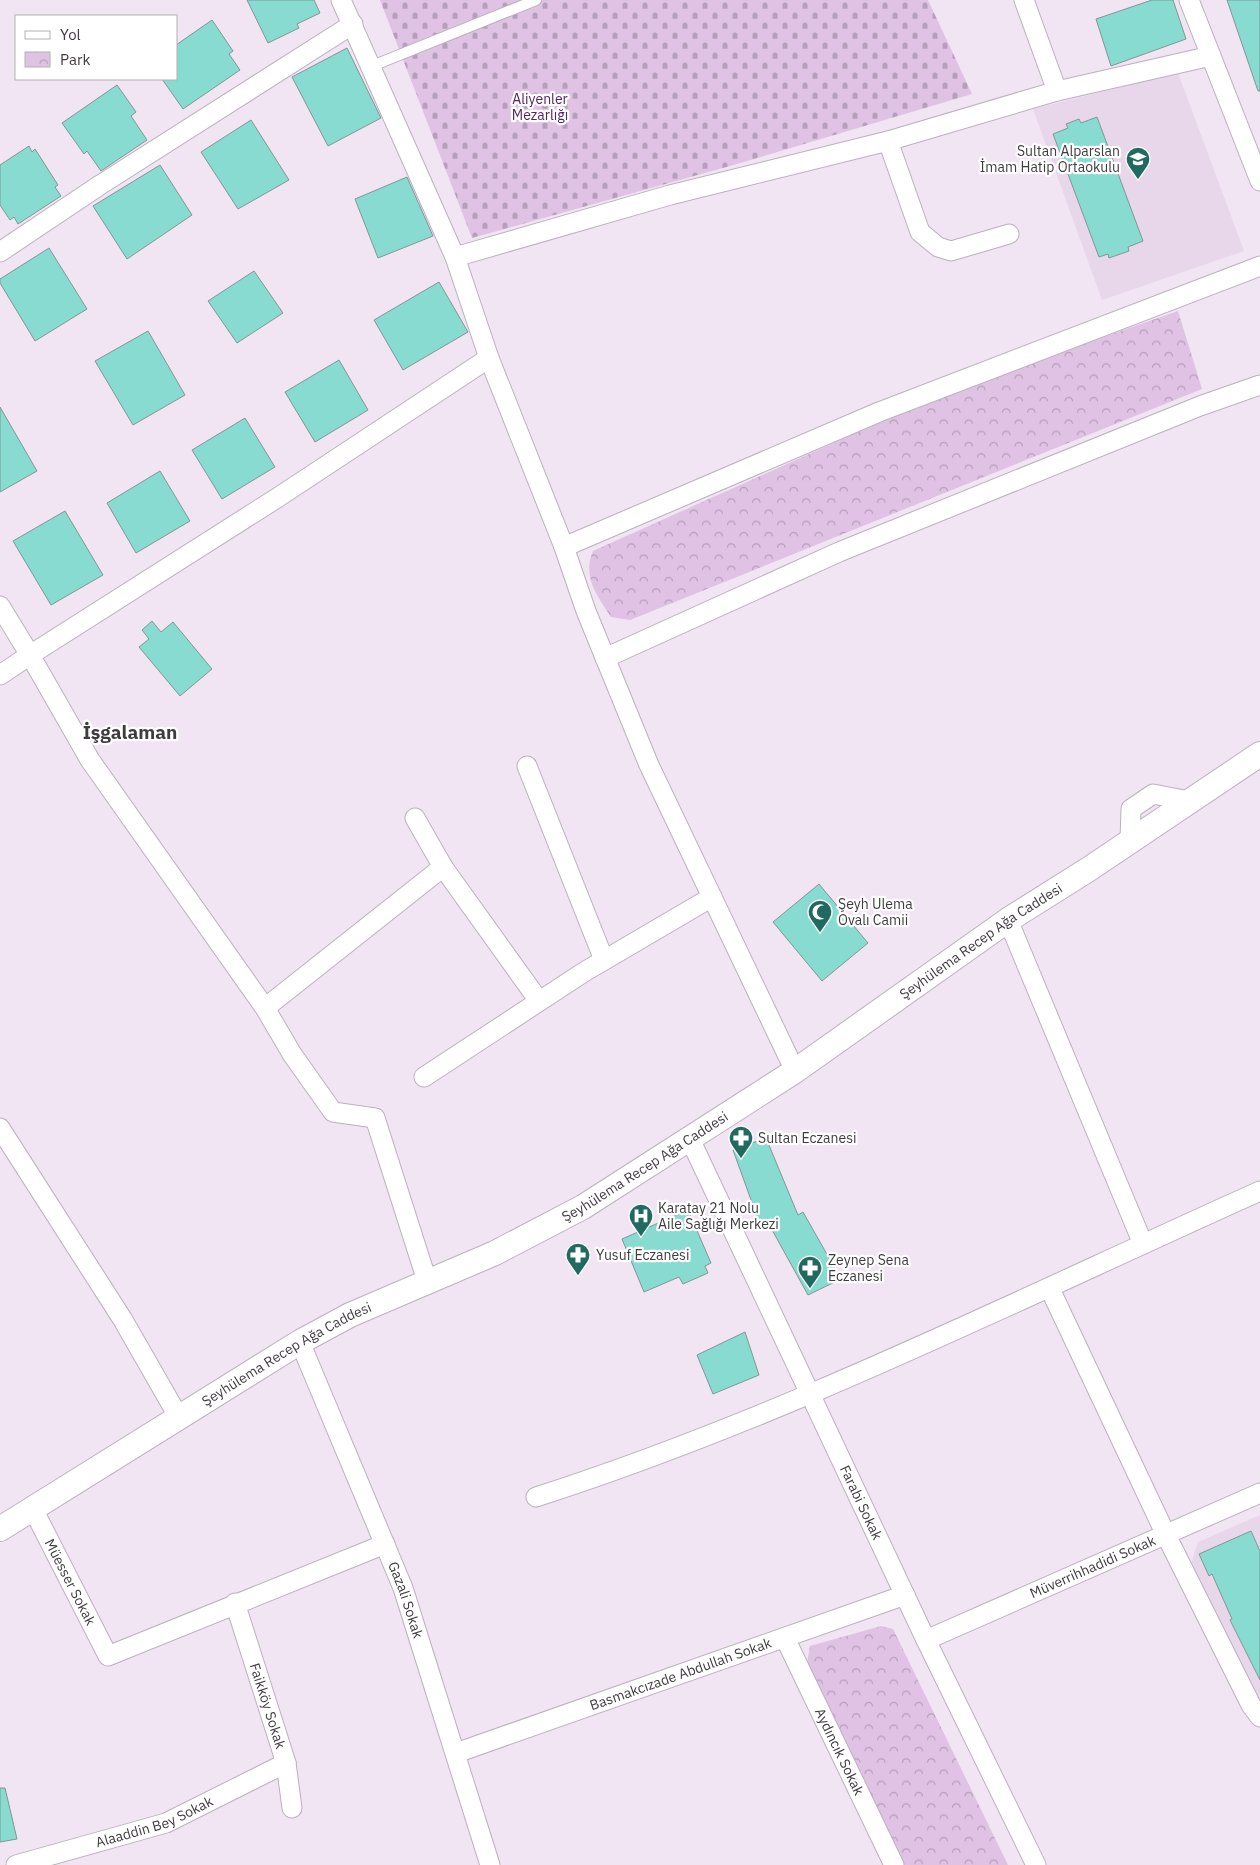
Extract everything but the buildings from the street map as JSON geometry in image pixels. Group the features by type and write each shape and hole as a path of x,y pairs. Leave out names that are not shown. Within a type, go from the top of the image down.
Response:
{"street":[{"path":"341,0 372,66 455,257 489,358 649,765 795,1072"},
{"path":"1024,0 1057,91"},
{"path":"1189,0 1260,182"},
{"path":"0,252 100,184 353,24"},
{"path":"455,257 670,195 888,141 1057,91 1211,56"},
{"path":"888,141 920,232 938,247 951,250 1009,234"},
{"path":"564,547 879,412 1260,266"},
{"path":"0,675 277,498 489,358"},
{"path":"606,658 840,552 1200,406 1260,385"},
{"path":"0,606 90,760 265,1008 292,1054 333,1112 375,1118 427,1282"},
{"name":"Şeyhülema Recep Ağa Caddesi","path":"0,1529 178,1416 300,1342 350,1315 495,1253 583,1207 689,1137 795,1072 1008,920 1130,842 1260,754"},
{"path":"527,766 604,960"},
{"path":"414,818 443,867 540,1001"},
{"path":"265,1008 443,867"},
{"path":"424,1077 604,960 712,897"},
{"path":"1008,920 1143,1244"},
{"path":"0,1128 123,1320 178,1416"},
{"name":"Farabi Sokak","path":"689,1137 926,1640 1036,1865"},
{"path":"536,1497 612,1473 810,1393 1050,1289 1260,1191"},
{"path":"1050,1289 1166,1535 1251,1705 1260,1717"},
{"name":"Gazali Sokak","path":"300,1342 406,1596 490,1865"},
{"name":"Müverrihhadidi Sokak","path":"926,1640 1260,1493"},
{"name":"Müesser Sokak","path":"33,1508 108,1656 235,1603"},
{"path":"235,1603 385,1544"},
{"name":"Basmakcızade Abdullah Sokak","path":"456,1753 906,1595"},
{"name":"Faikköy Sokak","path":"235,1603 286,1763 292,1808"},
{"name":"Aydıncık Sokak","path":"785,1638 894,1865"},
{"name":"Alaaddin Bey Sokak","path":"16,1865 166,1823 286,1763"}],"lane":[{"path":"372,66 536,0"}],"shaded area":[{"name":"Sultan Alparslan İmam Hatip Ortaokulu","path":"1178,73 1244,251 1102,300 1033,109"},
{"path":"1260,1515 1260,1716 1191,1564 1198,1542"}],"green space":[{"name":"Aliyenler Mezarlığı","path":"380,0 928,0 972,94 730,166 472,238"},
{"path":"1178,311 1202,389 630,620 611,617 596,593 590,578 589,569 593,551 867,428 1011,369"},
{"path":"881,1626 893,1629 1008,1865 903,1865 807,1663 810,1646"}],"place":[{"name":"Sultan Alparslan İmam Hatip Ortaokulu","path":"1138,180"},
{"name":"Şeyh Ulema Ovalı Camii","path":"820,933"},
{"name":"Sultan Eczanesi","path":"741,1159"},
{"name":"Karatay 21 Nolu Aile Sağlığı Merkezi","path":"641,1237"},
{"name":"Yusuf Eczanesi","path":"578,1276"},
{"name":"Zeynep Sena Eczanesi","path":"810,1289"}],"district":[{"name":"İşgalaman","path":"130,732"}]}
